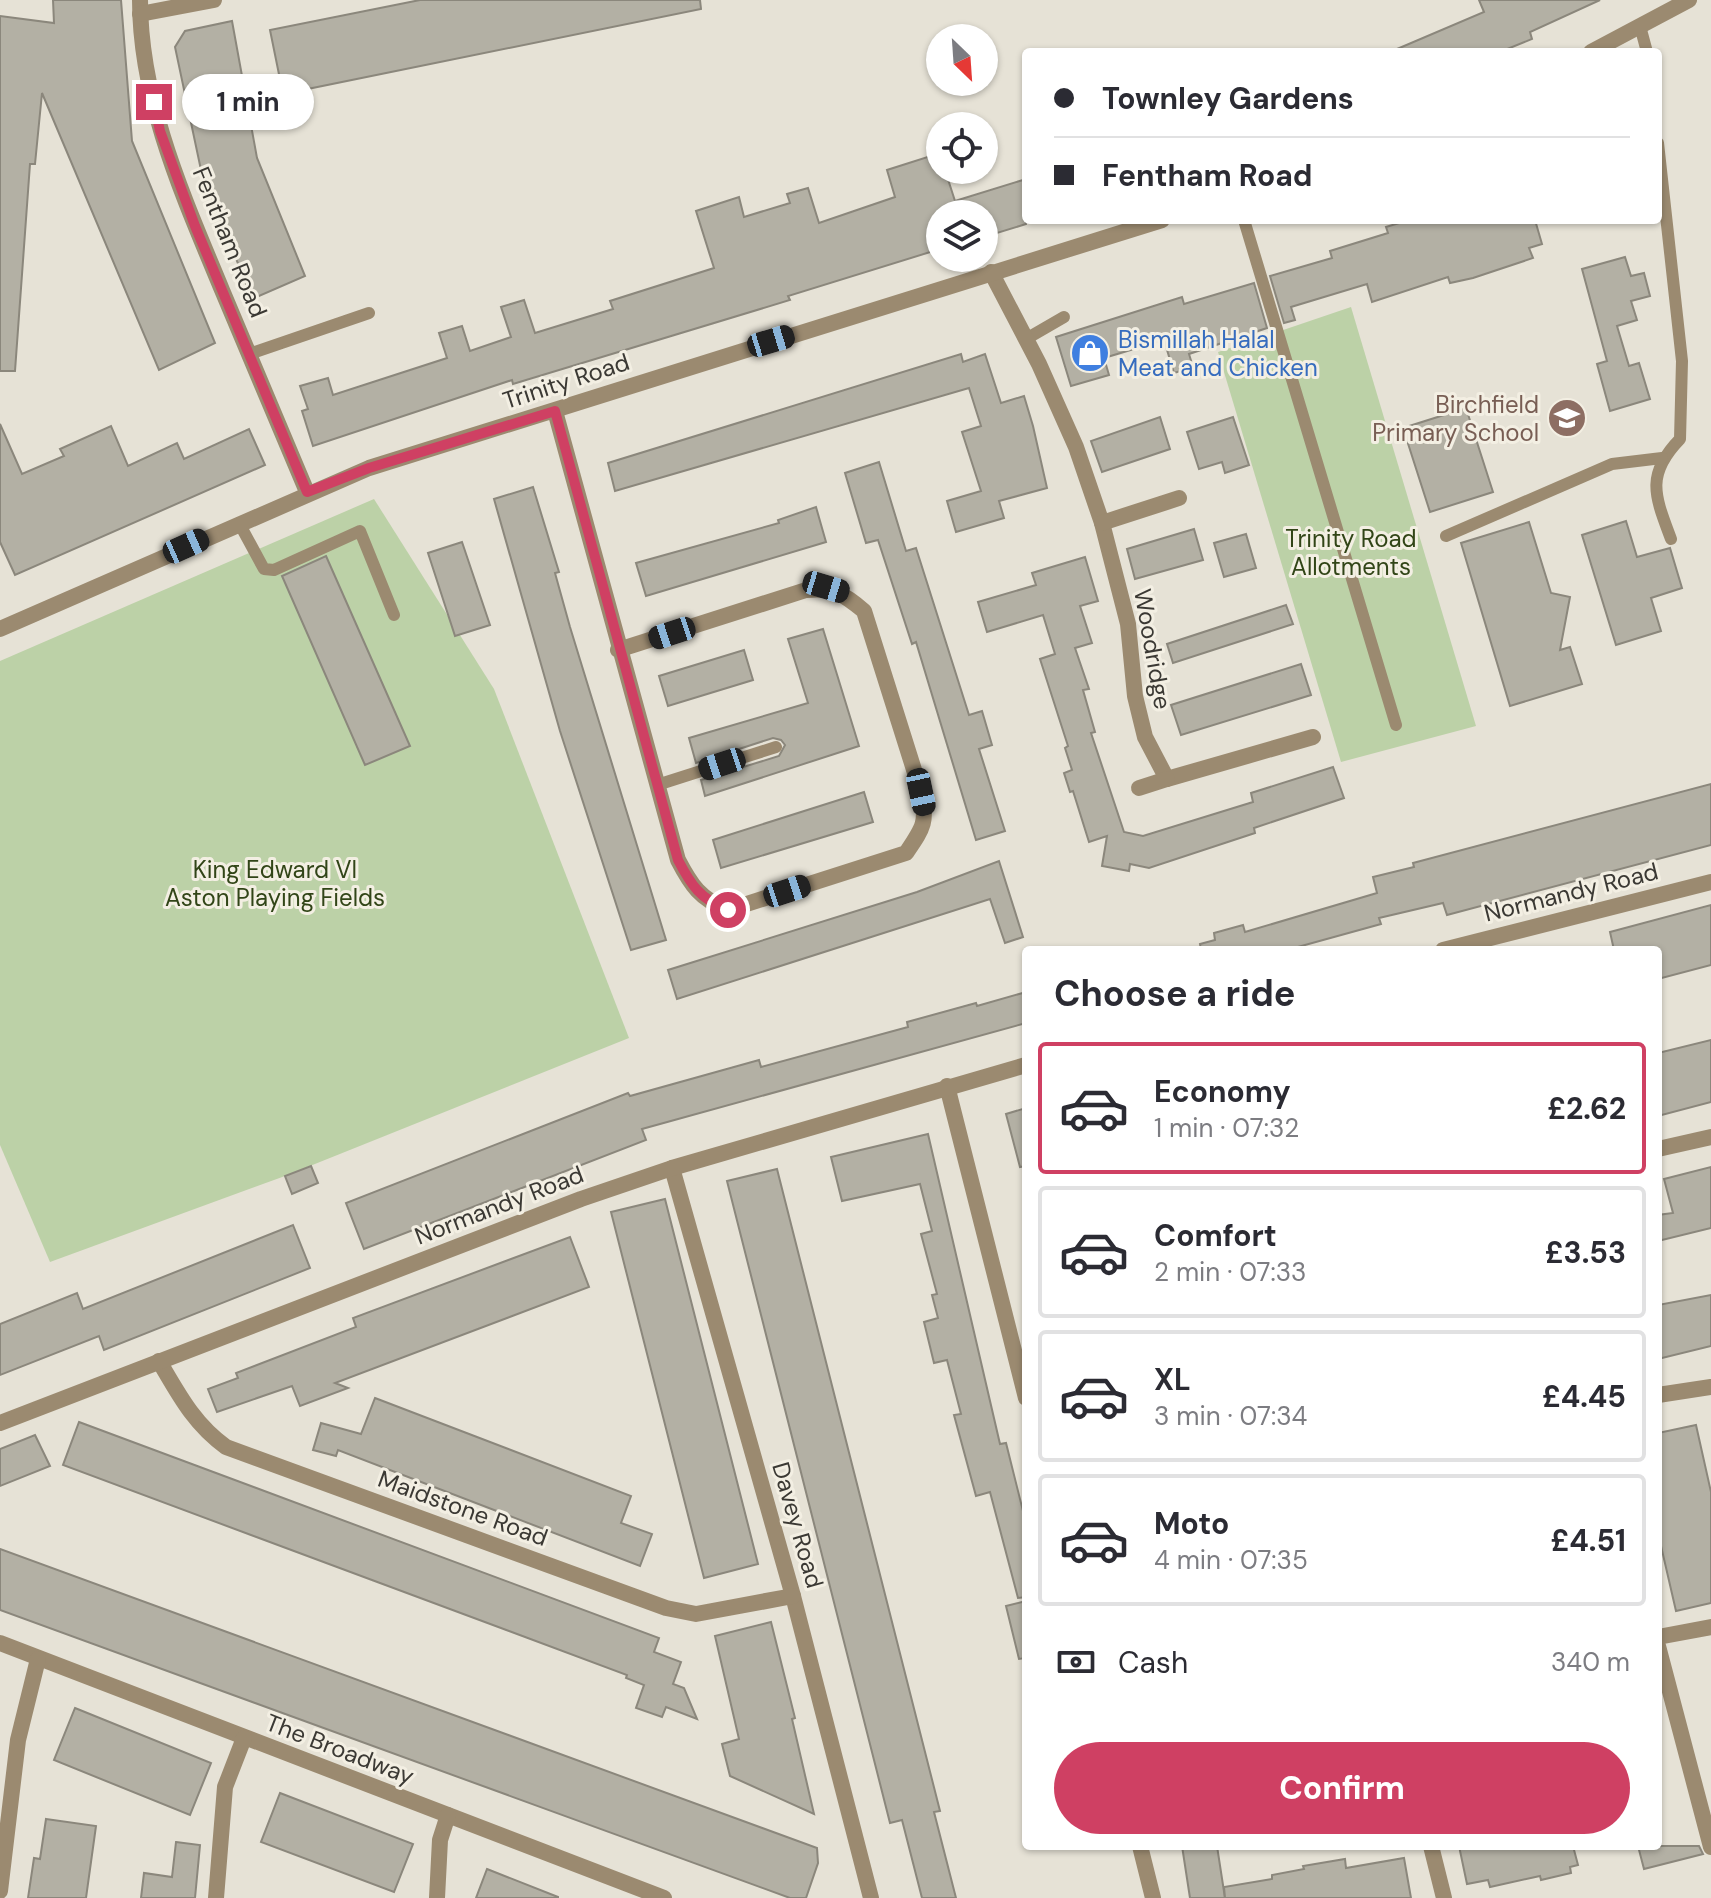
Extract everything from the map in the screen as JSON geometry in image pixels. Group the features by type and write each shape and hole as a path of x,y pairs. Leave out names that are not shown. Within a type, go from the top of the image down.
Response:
{"street":[{"path":"140,7 214,0"},
{"path":"1599,48 1689,0"},
{"name":"Fentham Road","path":"140,7 147,73 160,131 307,492"},
{"name":"Trinity Road","path":"998,270 1149,224"},
{"name":"Trinity Road","path":"0,629 307,492 369,468 991,272"},
{"name":"Woodridge","path":"991,272 1076,447 1102,523 1128,624 1135,696 1145,737 1167,779"},
{"path":"555,411 618,650 678,860 693,889 708,902 728,910 906,853 927,816 864,611 844,593 826,587 806,590 618,650"},
{"path":"1102,523 1179,498"},
{"path":"1139,788 1313,737"},
{"name":"Normandy Road","path":"1481,945 1711,882"},
{"name":"Normandy Road","path":"0,1423 581,1199 672,1168 1022,1066"},
{"path":"947,1086 1022,1382"},
{"path":"1662,1148 1711,1137"},
{"name":"Davey Road","path":"672,1168 793,1596 871,1898"},
{"name":"Maidstone Road","path":"159,1361 188,1411 203,1430 226,1447 666,1608 696,1614 793,1596"},
{"path":"1662,1394 1711,1387"},
{"path":"1662,1636 1711,1627"},
{"name":"The Broadway","path":"0,1643 664,1898"},
{"path":"0,1891 18,1740 38,1659"},
{"path":"1662,1661 1711,1847"},
{"path":"216,1898 225,1787 244,1738"},
{"path":"437,1898 440,1840 448,1815"},
{"path":"1141,1850 1153,1898"},
{"path":"1432,1850 1444,1898"}],"lane":[{"path":"1640,26 1646,48"},
{"path":"1662,179 1682,361 1680,439 1662,458 1655,496 1671,539"},
{"path":"1245,224 1396,725"},
{"path":"249,354 369,313"},
{"path":"1026,339 1064,317"},
{"path":"1446,536 1612,464 1662,458"},
{"path":"239,523 264,569 274,570 360,531 394,615"},
{"path":"657,785 776,747"}],"green space":[{"name":"Trinity Road Allotments","path":"1351,307 1476,726 1341,762 1218,352"},
{"name":"King Edward VI Aston Playing Fields","path":"374,499 494,689 629,1038 285,1176 50,1262 0,1145 0,661"}],"building":[{"path":"53,0 121,0 132,141 215,343 159,370 42,93 35,164 30,164 15,371 0,371 0,16 54,23"},
{"path":"420,0 700,0 701,9 283,94 270,30"},
{"path":"1479,0 1600,0 1530,32 1532,39 1510,48 1399,48 1484,12"},
{"path":"232,21 257,158 305,276 252,299 201,170 175,47 185,31"},
{"path":"926,157 926,184 950,184 955,200 926,200 926,253 788,296 790,300 513,384 512,380 313,446 302,411 308,409 300,386 328,378 333,395 447,358 439,333 462,326 470,351 511,337 501,307 524,300 535,333 613,309 610,301 714,268 696,211 739,197 744,217 790,203 787,194 808,188 819,223 895,197 887,170"},
{"path":"1022,180 1022,224 1026,224 998,233 998,200 958,200"},
{"path":"1396,224 1536,224 1542,244 1529,248 1533,258 1473,278 1450,283 1448,277 1372,302 1367,284 1291,307 1295,320 1284,323 1270,276 1332,258 1330,251 1388,233 1386,227"},
{"path":"1625,257 1631,276 1644,273 1650,296 1631,301 1637,320 1617,326 1629,366 1639,363 1650,399 1610,411 1597,364 1607,361 1582,269"},
{"path":"1254,283 1267,328 1189,354 1193,367 1174,373 1164,340 1104,358 1109,375 1071,386 1056,337 1182,297 1184,304"},
{"path":"961,354 963,362 985,354 1001,403 1024,396 1033,426 1047,488 999,501 1004,518 956,532 947,501 981,491 962,432 981,426 969,388 615,491 608,463"},
{"path":"1466,408 1493,492 1430,512 1403,428"},
{"path":"1160,417 1170,449 1102,472 1091,441"},
{"path":"1233,417 1249,465 1225,473 1222,462 1199,469 1187,432"},
{"path":"0,424 22,474 64,456 60,449 111,426 128,466 177,443 184,459 249,429 265,465 15,575 0,542"},
{"path":"879,462 906,551 916,548 969,715 982,711 992,745 979,749 1005,831 976,840 916,642 912,644 878,540 866,543 845,473"},
{"path":"533,487 559,572 555,573 570,627 666,940 631,950 560,731 494,499"},
{"path":"816,507 826,542 646,596 636,563 779,523 778,520"},
{"path":"1626,521 1637,557 1670,548 1682,588 1651,598 1661,631 1616,645 1582,535"},
{"path":"1529,522 1551,593 1570,597 1560,650 1570,647 1582,684 1510,706 1461,543"},
{"path":"1194,529 1203,560 1135,579 1127,549"},
{"path":"1246,534 1256,568 1224,577 1214,543"},
{"path":"462,542 490,625 455,636 428,553"},
{"path":"326,556 410,746 365,765 282,576"},
{"path":"1085,557 1098,601 1080,606 1092,643 1075,648 1089,689 1083,690 1095,732 1091,733 1124,832 1143,836 1253,802 1251,793 1333,767 1344,798 1254,828 1255,833 1149,868 1130,864 1129,871 1102,866 1107,836 1089,842 1064,773 1072,770 1065,748 1068,746 1040,659 1055,654 1043,615 987,632 978,602 1036,585 1032,573"},
{"path":"1286,605 1293,624 1173,663 1167,644"},
{"path":"823,629 859,746 705,796 701,780 779,756 785,745 773,738 696,763 689,738 808,703 788,639"},
{"path":"744,650 753,680 668,706 659,676"},
{"path":"1301,664 1311,695 1181,735 1171,705"},
{"path":"1711,784 1711,845 1447,915 1443,903 1379,918 1381,924 1301,946 1200,946 1215,940 1214,933 1243,925 1245,932 1377,893 1373,877 1414,867 1413,863"},
{"path":"864,792 873,822 721,868 713,840"},
{"path":"999,861 1023,937 1005,943 990,899 677,999 668,970 917,892"},
{"path":"1711,905 1711,965 1662,978 1662,946 1613,946 1610,932"},
{"path":"1022,993 1022,1024 642,1129 646,1140 364,1249 346,1203 628,1093 630,1096 759,1060 761,1067 908,1027 907,1022 976,1003 977,1006"},
{"path":"1711,1040 1711,1102 1662,1115 1662,1052"},
{"path":"1022,1109 1022,1167 1020,1167 1006,1114"},
{"path":"928,1134 1000,1444 1006,1443 1022,1507 1022,1598 1018,1598 990,1492 976,1496 954,1415 961,1414 947,1360 934,1363 924,1322 938,1318 932,1295 937,1294 921,1234 932,1231 920,1184 842,1201 831,1157"},
{"path":"311,1166 318,1183 292,1194 285,1176"},
{"path":"1711,1167 1711,1228 1662,1240 1662,1214 1673,1213 1664,1179"},
{"path":"777,1169 940,1811 934,1812 956,1898 922,1898 902,1820 890,1823 727,1181"},
{"path":"665,1199 758,1564 704,1578 611,1212"},
{"path":"293,1225 310,1268 104,1350 99,1336 0,1375 0,1324 77,1293 83,1309"},
{"path":"570,1237 589,1287 335,1383 348,1388 300,1406 292,1386 217,1412 208,1389 238,1378 236,1373 356,1327 353,1318"},
{"path":"1711,1295 1711,1346 1662,1358 1662,1304"},
{"path":"375,1398 631,1496 621,1523 652,1534 640,1566 338,1450 336,1456 313,1450 321,1423 361,1434"},
{"path":"79,1422 659,1638 654,1652 681,1662 673,1684 684,1688 697,1719 666,1707 662,1717 636,1708 644,1685 626,1678 627,1675 63,1465"},
{"path":"1696,1425 1711,1492 1711,1603 1676,1611 1662,1550 1662,1432"},
{"path":"35,1435 50,1466 0,1486 0,1449"},
{"path":"0,1549 817,1848 818,1863 806,1898 790,1898 0,1610"},
{"path":"1022,1602 1022,1659 1019,1659 1006,1606"},
{"path":"771,1622 795,1718 792,1719 814,1814 730,1776 722,1744 739,1739 715,1636"},
{"path":"75,1708 211,1763 190,1815 54,1760"},
{"path":"280,1793 413,1844 394,1892 261,1842"},
{"path":"46,1819 96,1826 86,1898 28,1898 34,1858 40,1859"},
{"path":"176,1842 200,1845 195,1898 141,1898 144,1873 172,1877"},
{"path":"1662,1846 1699,1846 1703,1854 1644,1869 1639,1850 1662,1850"},
{"path":"1183,1850 1218,1850 1225,1898 1190,1898"},
{"path":"1460,1850 1574,1850 1578,1865 1570,1867 1571,1873 1541,1880 1540,1876 1490,1887 1488,1880 1467,1884"},
{"path":"1404,1858 1411,1898 1225,1898 1224,1887 1272,1879 1272,1875 1304,1869 1303,1866 1345,1859 1346,1868"},
{"path":"487,1869 558,1897 558,1898 476,1898"}],"place":[{"name":"Bismillah Halal Meat and Chicken","path":"1090,353"},
{"name":"Birchfield Primary School","path":"1567,418"}],"route":[{"path":"154,102 160,131 195,226 307,492 369,468 555,411 678,860 693,889 708,902 728,910"}]}
